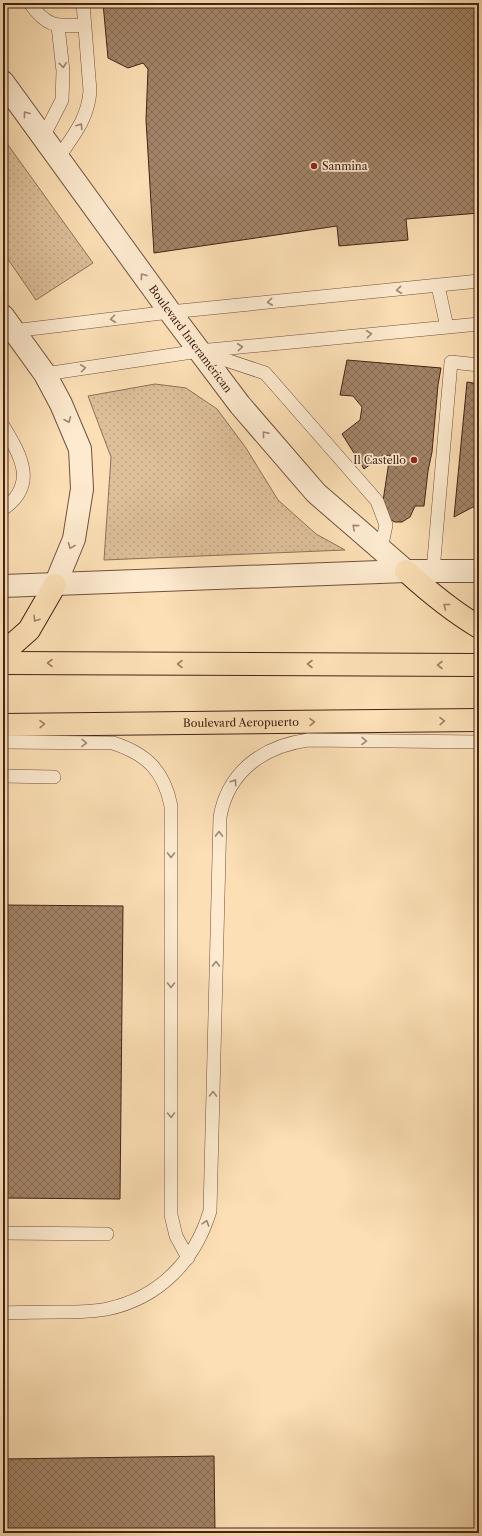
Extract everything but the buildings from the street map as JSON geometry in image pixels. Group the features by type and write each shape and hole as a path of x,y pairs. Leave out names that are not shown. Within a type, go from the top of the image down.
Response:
{"highway":[{"path":"406,571 428,592 452,611 479,627"},
{"path":"3,653 29,630 55,585"},
{"path":"3,663 479,665"},
{"name":"Boulevard Aeropuerto","path":"3,725 479,720"}],"street":[{"name":"Boulevard Interamérican","path":"3,82 170,312 240,405 316,493 406,571"},
{"path":"8,324 45,374 61,404 80,449 82,489 74,539 55,585"},
{"path":"4,583 55,585 406,571 479,571"}],"lane":[{"path":"30,3 37,13 46,20 58,26 85,25"},
{"path":"58,158 84,119 89,105 90,91 83,3"},
{"path":"43,137 62,100 63,71 58,26"},
{"path":"8,324 170,312 479,281"},
{"path":"438,286 447,327"},
{"path":"45,374 199,351 479,324"},
{"path":"199,351 265,373 377,501 386,525 381,549"},
{"path":"433,571 451,362 479,365"},
{"path":"3,426 14,443 24,476 22,490 12,503 3,509"},
{"path":"3,1313 85,1312 127,1304 146,1295 164,1283 177,1271 188,1258 205,1228 210,1211 220,817 222,807 229,790 239,775 251,762 264,754 278,746 293,742 308,740 479,742"},
{"path":"3,742 113,743 128,748 141,755 153,766 162,778 168,792 171,806 171,1215 176,1236 188,1258"},
{"path":"3,776 54,776"},
{"path":"3,1233 107,1234"}],"shaded area":[{"path":"3,138 93,263 36,300 3,252"},
{"path":"155,384 186,388 217,409 246,448 278,500 316,534 345,550 104,560 111,457 88,396"}],"place":[{"name":"Sanmina","path":"314,166"},
{"name":"Il Castello","path":"414,460"}]}
